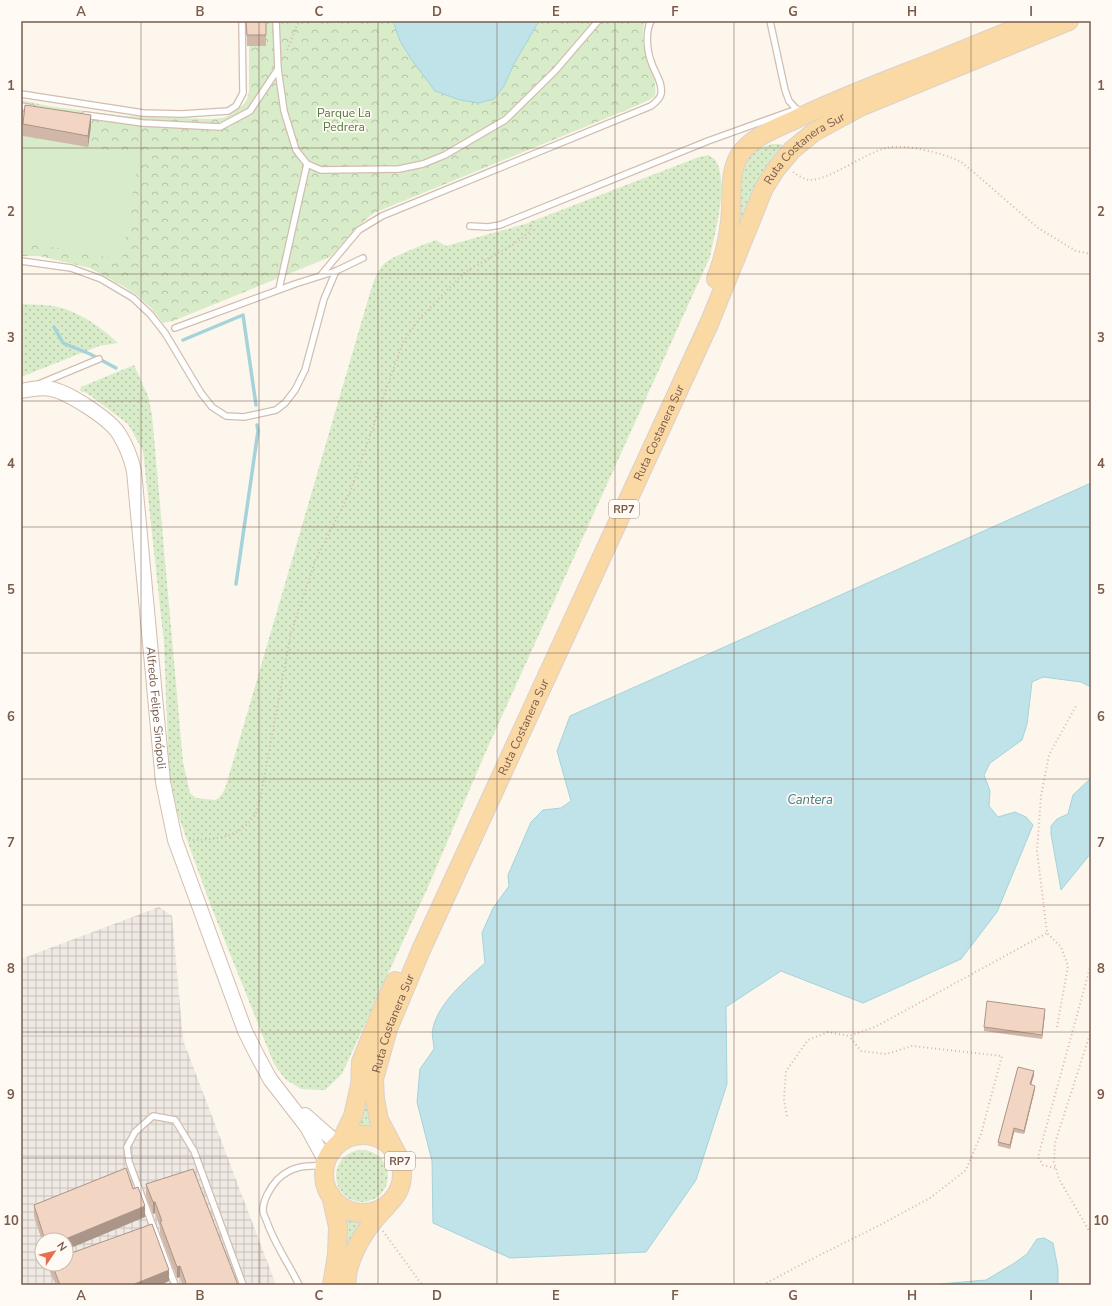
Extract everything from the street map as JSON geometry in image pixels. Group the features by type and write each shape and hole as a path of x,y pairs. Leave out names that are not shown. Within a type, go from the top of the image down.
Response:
{"main road":[{"name":"Ruta Costanera Sur","path":"346,1285 349,1267 359,1242 374,1219 397,1194 402,1181 402,1168 398,1156 379,1120 375,1099 374,1078 388,1029 421,950 709,324 764,188 780,164 792,150 805,121 870,86 1034,21"},
{"name":"Ruta Costanera Sur","path":"326,1164 331,1152 340,1142 353,1116 360,1086 361,1062 379,1017 697,323 716,277 726,247 730,221 732,178 735,164 740,154 749,145 767,132 860,107 1069,21"},
{"name":"RP7","path":"340,1142 355,1136 368,1135 380,1138 390,1146 398,1156"},
{"path":"326,1164 325,1176 338,1227 337,1255 332,1285"},
{"path":"331,1195 340,1205 352,1211 365,1213 377,1210 389,1203"}],"street":[{"name":"Alfredo Felipe Sinópoli","path":"21,391 43,388 53,389 71,396 105,419 119,433 131,459 134,471 163,782 175,840 245,1031 270,1079"},
{"path":"270,1079 304,1114 340,1142"},
{"path":"270,1079 307,1128 326,1164"}],"lane":[{"path":"21,94 143,113 182,114 228,111 236,106 243,93 242,21"},
{"path":"276,21 278,69 284,111 296,150 307,164 321,170 399,169 424,164 445,155 505,120 555,71 598,21"},
{"path":"321,275 359,230 382,216 651,106 661,95 661,84 651,62 647,41 648,26 651,21"},
{"path":"470,226 494,226 534,212 708,141 805,121 790,101 786,90 770,21"},
{"path":"80,114 143,123 220,127 250,111 278,69"},
{"path":"21,106 40,109"},
{"path":"279,289 307,164"},
{"path":"175,328 279,289 336,271 363,258"},
{"path":"21,261 71,268 102,279 133,298 150,314 165,333 201,393 212,407 226,416 244,417 276,410 286,403 295,390 305,370 324,300 336,271"},
{"path":"21,391 99,359"},
{"path":"175,1285 129,1162 127,1147 135,1132 153,1116 175,1120 194,1151 244,1285"},
{"path":"299,1285 293,1272 281,1254 263,1211 267,1195 273,1184 280,1177 299,1167 326,1164"}],"path":[{"path":"278,69 299,21"},
{"path":"780,164 809,180 824,177 874,151 887,147 902,146 943,154 962,162 1038,228 1076,251 1091,254"},
{"path":"175,840 200,840 227,836 241,830 254,816 261,796 291,633 316,559 350,492 403,342 419,319 464,272 517,242 530,232 534,212"},
{"path":"1057,1027 1068,966 1061,947 1047,933 1037,851 1041,796 1049,755 1077,704"},
{"path":"787,1116 784,1100 786,1071 808,1040 828,1032 850,1036 875,1027 1047,933"},
{"path":"1055,1168 1043,1165 1038,1157 1091,964"},
{"path":"1091,1032 1055,1143 1054,1162 1059,1179 1091,1234"},
{"path":"764,1285 930,1198 966,1170 981,1134 1002,1056 912,1046 886,1054 862,1051 850,1036"},
{"path":"374,1219 422,1285"}],"shaded area":[{"path":"159,907 172,916 183,1040 276,1285 21,1285 21,959"}],"green space":[{"name":"Parque La Pedrera","path":"266,21 646,21 643,31 643,40 654,77 655,96 629,109 374,213 358,226 330,257 173,321 163,323 151,308 138,296 90,268 39,256 21,256 21,100 48,106 124,116 209,119 223,118 232,114 244,104 247,99 249,90 249,46"},
{"path":"21,136 139,156 122,260 21,241"},
{"path":"772,144 781,144 786,150 768,165 739,225 716,292 373,1044 377,1129 365,1126 355,1127 368,1049 716,284 741,159 756,149"},
{"path":"709,155 716,161 720,171 721,182 718,222 710,257 487,749 428,887 342,1074 325,1090 301,1089 285,1079 274,1064 209,901 178,815 169,773 164,643 143,451 128,424 87,393 80,391 81,387 134,365 148,396 152,415 183,762 190,793 196,798 215,800 221,795 227,784 370,293 376,276 385,263 409,250 436,240 446,246 525,224 699,157"},
{"path":"21,304 49,305 71,311 96,325 118,343 99,346 21,377"},
{"path":"362,1150 372,1152 380,1158 386,1166 388,1176 386,1186 380,1194 372,1200 362,1202 352,1200 344,1194 338,1186 336,1176 338,1166 344,1158 352,1152"},
{"path":"339,1208 353,1215 367,1218 339,1271"}],"water":[{"path":"393,21 539,21 514,64 504,86 494,99 479,103 460,100 435,91 411,59 400,41"},
{"name":"Cantera","path":"1091,483 1091,687 1081,682 1043,677 1032,682 1027,724 1022,740 990,763 984,775 990,791 989,806 998,817 1015,812 1026,817 1033,825 997,912 961,959 863,1003 781,971 726,1007 727,1084 696,1180 646,1252 510,1258 433,1223 432,1161 417,1102 420,1069 434,1049 432,1030 441,1009 454,992 485,963 482,933 493,908 509,886 508,875 531,822 543,810 561,808 571,801 557,751 570,716"},
{"path":"1091,778 1091,853 1061,890 1051,834 1051,826 1057,819 1068,814 1073,795"},
{"path":"1044,1238 1053,1243 1058,1269 1058,1285 938,1285 986,1280 1027,1254 1037,1239"}],"building":[{"path":"246,21 266,21 266,35 247,35"},
{"path":"25,105 91,115 88,136 23,124"},
{"path":"987,1001 1045,1009 1042,1035 984,1027"},
{"path":"1018,1067 1034,1071 1030,1084 1035,1086 1024,1131 1014,1128 1010,1145 998,1142"},
{"path":"126,1168 133,1189 138,1187 145,1206 74,1235 74,1232 42,1232 34,1205"},
{"path":"193,1169 238,1285 181,1285 186,1283 180,1266 177,1267 160,1221 162,1221 155,1202 153,1202 146,1184"},
{"path":"152,1224 169,1270 132,1285 60,1285 55,1272 74,1272 74,1252"}],"waterway":[{"path":"183,340 243,315 256,405"},
{"path":"54,327 63,343 90,354 116,368"},
{"path":"236,584 258,431 257,425"}]}
